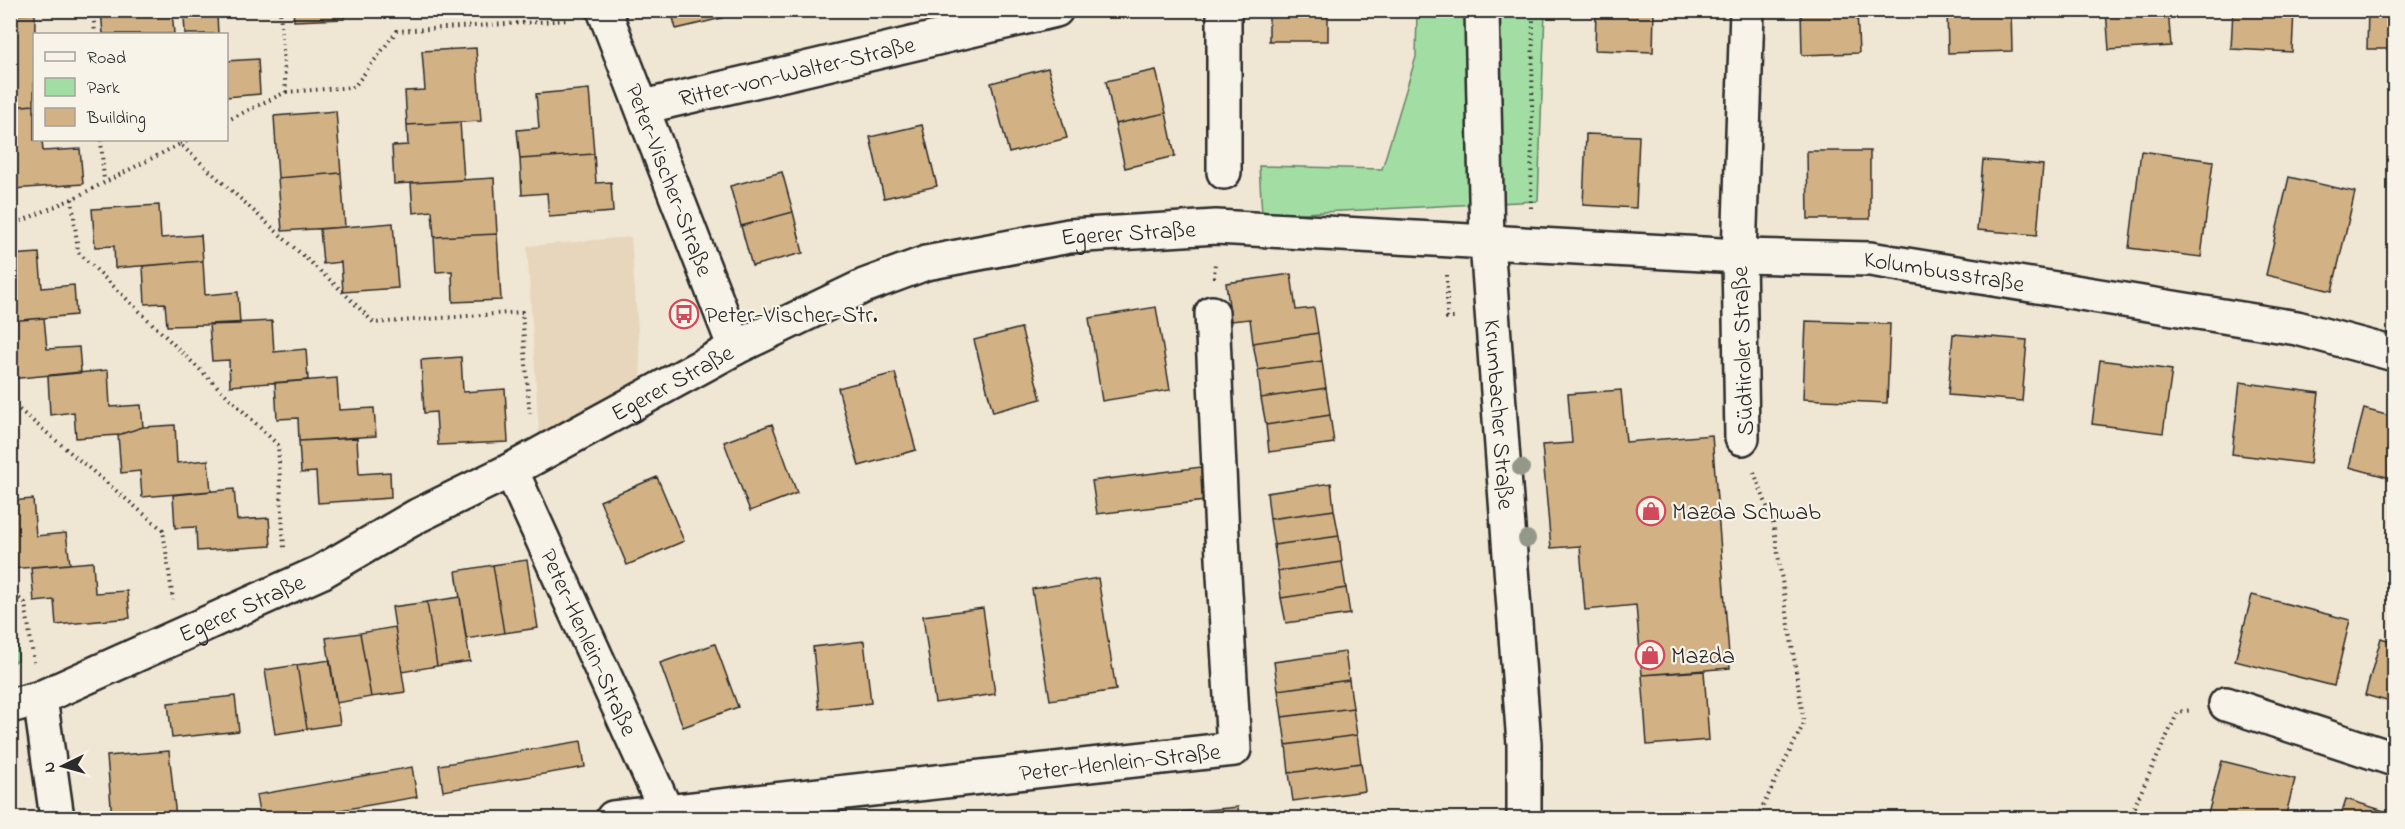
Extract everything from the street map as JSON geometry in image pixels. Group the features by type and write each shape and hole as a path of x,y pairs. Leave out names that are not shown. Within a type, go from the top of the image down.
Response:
{"street":[{"name":"Ritter-von-Walter-Straße","path":"642,107 1056,10"},
{"path":"1224,10 1224,172"},
{"name":"Krumbacher Straße","path":"1482,10 1487,243 1524,744 1524,819"},
{"name":"Südtiroler Straße","path":"1742,438 1740,256 1747,10"},
{"name":"Peter-Vischer-Straße","path":"606,14 735,348"},
{"name":"Egerer Straße","path":"25,702 321,573 417,516 522,464 735,348 864,286 927,263 1069,236 1216,227 1487,243"},
{"name":"Kolumbusstraße","path":"1487,243 1870,260 2296,328 2394,354"},
{"name":"Peter-Henlein-Straße","path":"613,819 1234,749 1212,312"},
{"name":"Peter-Henlein-Straße","path":"522,464 667,813"},
{"path":"25,702 57,819"},
{"path":"2226,704 2394,759"}],"path":[{"path":"93,10 95,33"},
{"path":"280,10 286,92"},
{"path":"1531,245 1533,10"},
{"path":"228,120 286,92 354,87 397,31 606,14"},
{"path":"101,141 104,181"},
{"path":"10,226 72,199 188,141"},
{"path":"180,144 374,323 522,312 522,464"},
{"path":"72,199 78,252 278,445 287,588"},
{"path":"1212,312 1216,227"},
{"path":"10,402 163,530 178,637"},
{"name":"Südtiroler Straße","path":"1742,438 1773,522 1803,723 1757,819"},
{"path":"10,591 25,603 25,702"},
{"path":"2129,819 2178,712 2226,704"}],"shaded area":[{"path":"460,11 525,11 525,13 460,18"},
{"path":"631,237 642,386 539,433 527,246"}],"green space":[{"path":"1417,11 1545,11 1538,201 1262,215 1259,166 1382,169 1416,57"},
{"path":"11,602 16,607 18,660 11,663"}],"building":[{"path":"10,10 69,10 69,11 10,15"},
{"path":"101,10 172,10 174,33 103,33"},
{"path":"183,10 254,10 254,12 184,16"},
{"path":"293,10 344,10 344,19 294,21"},
{"path":"671,10 720,10 722,18 676,29"},
{"path":"1269,10 1328,10 1328,41 1269,41"},
{"path":"1596,10 1654,10 1653,52 1595,50"},
{"path":"1801,10 1857,10 1859,53 1802,55"},
{"path":"1947,10 2011,10 2012,51 1948,53"},
{"path":"2106,10 2168,10 2171,46 2109,50"},
{"path":"2233,10 2294,10 2292,52 2231,49"},
{"path":"2368,10 2394,10 2394,49 2367,49"},
{"path":"35,13 33,105 10,107 10,15"},
{"path":"217,15 218,33 185,33 184,16"},
{"path":"476,48 481,121 407,125 405,91 425,90 422,51"},
{"path":"258,59 260,94 228,97 228,61"},
{"path":"1048,68 1067,138 1009,153 991,83"},
{"path":"1156,70 1166,113 1115,124 1106,81"},
{"path":"589,89 594,154 520,159 517,130 539,128 536,94"},
{"path":"33,105 33,141 42,141 43,151 80,149 83,184 12,189 10,107"},
{"path":"336,111 341,173 278,178 274,116"},
{"path":"1166,113 1175,156 1125,168 1115,124"},
{"path":"460,122 464,180 394,184 392,146 408,145 407,125"},
{"path":"922,125 937,186 884,198 870,137"},
{"path":"1586,134 1639,136 1636,208 1583,205"},
{"path":"1807,151 1870,151 1870,219 1808,219"},
{"path":"2141,151 2213,161 2201,257 2129,248"},
{"path":"594,154 596,183 611,182 613,212 549,217 547,193 522,195 520,159"},
{"path":"1983,160 2043,165 2037,235 1977,230"},
{"path":"782,172 793,212 741,226 730,186"},
{"path":"341,173 345,227 282,231 278,178"},
{"path":"2289,177 2355,192 2332,291 2266,275"},
{"path":"494,178 497,234 434,237 432,211 413,213 411,183"},
{"path":"159,205 161,238 201,235 203,261 115,268 114,246 95,247 92,209"},
{"path":"793,212 803,253 752,266 741,226"},
{"path":"393,223 398,288 343,292 341,262 323,264 320,229"},
{"path":"497,234 501,300 453,302 452,271 436,272 434,237"},
{"path":"39,253 42,288 74,285 76,315 10,321 10,255"},
{"path":"203,261 205,295 238,292 240,324 167,326 165,303 145,304 143,266"},
{"path":"1291,274 1296,310 1314,308 1318,333 1253,343 1250,319 1231,321 1226,283"},
{"path":"1156,307 1170,390 1102,401 1089,318"},
{"path":"44,318 47,349 79,347 81,372 10,379 10,321"},
{"path":"272,321 274,352 306,349 308,380 230,386 229,360 212,361 209,324"},
{"path":"1806,321 1890,324 1887,403 1803,399"},
{"path":"1021,328 1041,399 993,412 974,340"},
{"path":"1318,333 1322,361 1258,370 1253,343"},
{"path":"1953,334 2027,340 2022,401 1948,395"},
{"path":"461,357 463,392 505,389 508,442 438,445 436,412 424,413 421,360"},
{"path":"2100,360 2172,370 2163,433 2092,424"},
{"path":"1322,361 1326,388 1261,398 1258,370"},
{"path":"108,370 110,407 141,405 143,427 118,435 76,438 74,412 50,415 48,376"},
{"path":"895,373 916,450 859,466 838,388"},
{"path":"337,378 339,410 374,408 376,436 299,441 298,418 277,419 275,383"},
{"path":"2240,382 2319,393 2310,464 2232,454"},
{"path":"1326,388 1330,415 1266,425 1261,398"},
{"path":"1621,390 1626,442 1712,435 1730,668 1642,675 1636,605 1585,610 1580,546 1551,548 1542,445 1572,443 1568,394"},
{"path":"2364,409 2394,417 2394,479 2349,467"},
{"path":"1330,415 1334,443 1269,452 1266,425"},
{"path":"772,424 797,493 750,511 724,442"},
{"path":"175,425 177,463 208,460 211,491 142,497 140,471 121,473 118,435 143,427"},
{"path":"357,438 359,474 390,472 391,498 318,503 316,472 301,473 299,441"},
{"path":"1201,467 1205,501 1097,514 1092,481"},
{"path":"657,477 684,541 627,565 600,501"},
{"path":"1331,483 1334,510 1270,519 1267,493"},
{"path":"234,489 237,520 269,518 271,546 197,551 196,527 175,528 173,495"},
{"path":"33,499 36,536 66,533 70,564 10,569 10,501"},
{"path":"1334,510 1339,536 1274,545 1270,519"},
{"path":"1339,536 1342,562 1278,571 1274,545"},
{"path":"527,560 538,628 504,633 493,565"},
{"path":"93,562 95,593 127,591 130,618 56,625 54,600 34,602 31,567"},
{"path":"1342,562 1346,588 1281,598 1278,571"},
{"path":"493,565 504,633 466,639 456,571"},
{"path":"1098,578 1116,690 1050,700 1032,589"},
{"path":"1346,588 1350,614 1286,623 1281,598"},
{"path":"2252,595 2350,620 2334,686 2235,661"},
{"path":"460,597 470,661 437,666 427,602"},
{"path":"427,602 437,666 402,672 392,607"},
{"path":"983,608 995,694 935,703 923,616"},
{"path":"395,627 405,692 371,697 360,633"},
{"path":"360,633 371,697 336,703 326,638"},
{"path":"2381,638 2394,642 2394,703 2365,695"},
{"path":"864,641 871,703 819,709 813,647"},
{"path":"715,644 738,707 683,727 660,663"},
{"path":"1345,652 1349,680 1278,690 1274,662"},
{"path":"330,660 340,724 307,729 297,665"},
{"path":"297,665 307,729 275,734 265,670"},
{"path":"1704,671 1709,740 1647,745 1642,675"},
{"path":"1349,680 1353,708 1282,717 1278,690"},
{"path":"235,696 239,731 172,738 168,703"},
{"path":"1353,708 1357,735 1286,745 1282,717"},
{"path":"1357,735 1361,763 1289,773 1286,745"},
{"path":"581,741 585,767 443,791 439,765"},
{"path":"169,751 176,818 112,818 107,756"},
{"path":"2222,761 2295,779 2285,818 2207,818"},
{"path":"1361,763 1365,791 1293,801 1289,773"},
{"path":"412,767 417,797 294,818 260,818 256,795"},
{"path":"2346,799 2394,814 2394,818 2340,818"},
{"path":"1238,807 1239,818 1209,818 1208,810"},
{"path":"1208,810 1209,818 1180,818 1180,812"},
{"path":"1180,812 1180,818 1151,818 1150,815"},
{"path":"1150,815 1151,818 1121,818"}],"place":[{"name":"Peter-Vischer-Str.","path":"684,314"},
{"name":"Mazda Schwab","path":"1651,511"},
{"name":"Mazda","path":"1650,655"}]}
